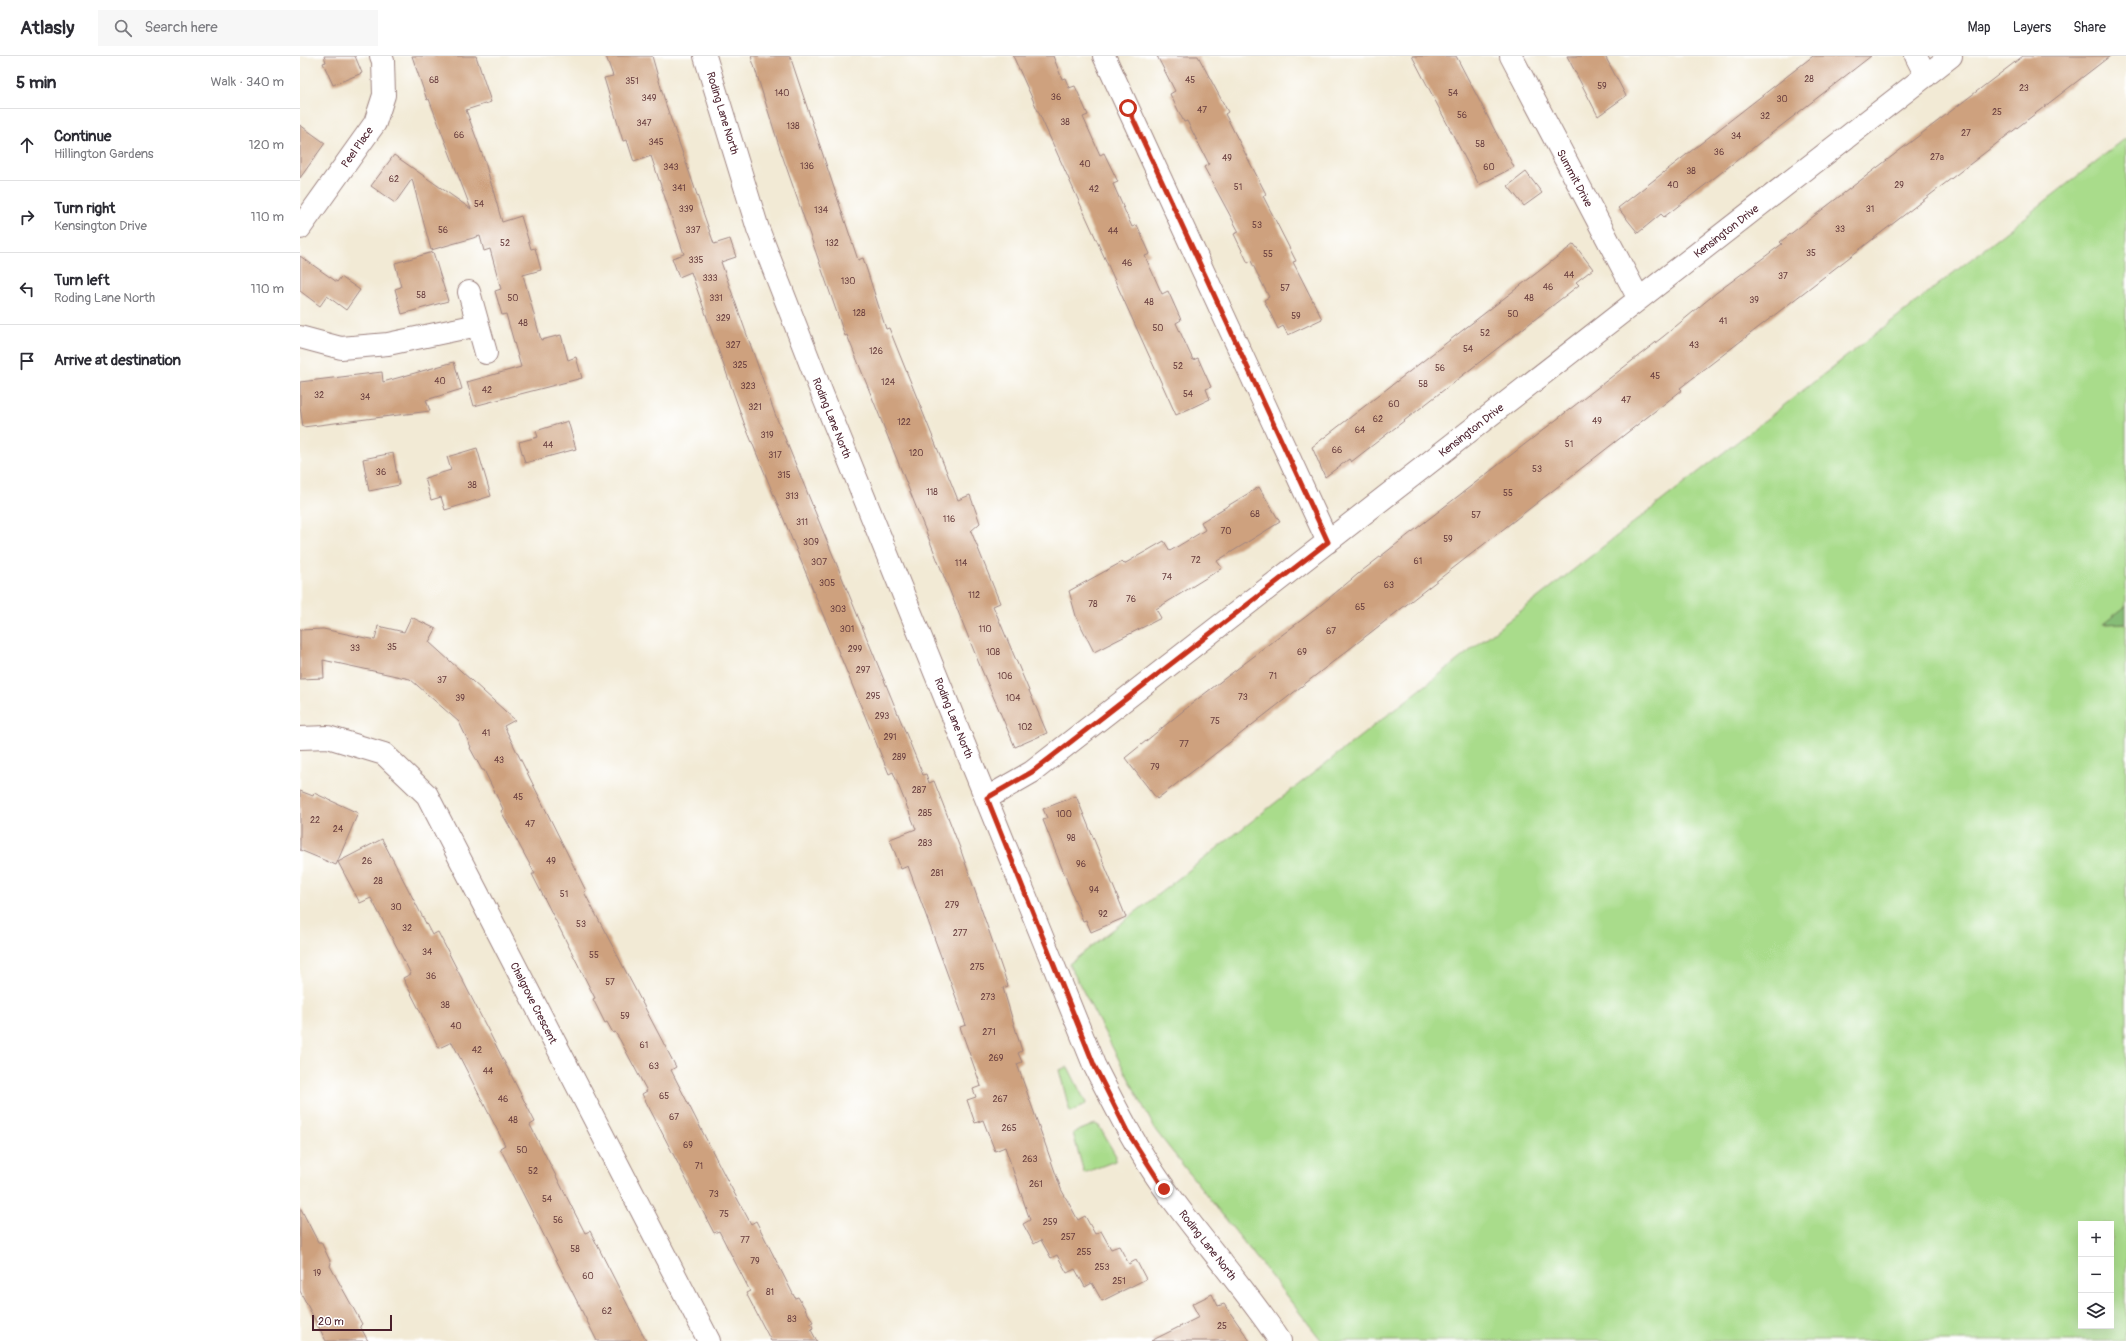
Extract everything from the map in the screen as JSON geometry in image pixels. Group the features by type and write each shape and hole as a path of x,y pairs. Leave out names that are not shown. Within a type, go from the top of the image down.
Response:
{"street":[{"name":"Peel Place","path":"300,228 375,123 384,95 383,61 381,56"},
{"name":"Roding Lane North","path":"705,56 758,229 823,396 1094,1065 1127,1131 1164,1189 1263,1315 1280,1341"},
{"path":"1104,56 1328,542"},
{"name":"Summit Drive","path":"1511,56 1639,299"},
{"path":"1916,56 1926,76"},
{"name":"Kensington Drive","path":"987,798 1032,772 1951,56"},
{"path":"469,292 486,353"},
{"path":"300,336 341,348 388,344 478,325"},
{"name":"Chalgrove Crescent","path":"300,738 328,737 384,754 427,795 709,1341"}],"green space":[{"path":"2126,138 2126,606 2104,624 2126,623 2126,1341 1322,1341 1156,1131 1069,964"},
{"path":"2126,606 2126,623 2103,624"},
{"path":"1068,1067 1086,1103 1085,1105 1070,1112 1059,1070"},
{"path":"1095,1124 1099,1126 1116,1156 1115,1161 1084,1173 1073,1133"}],"building":[{"path":"324,56 355,56 362,73 333,85 323,63 326,62"},
{"path":"412,56 476,56 491,102 466,110 485,162 502,222 521,216 531,249 535,248 541,270 523,275 541,340 561,335 568,360 576,357 582,378 474,406 467,382 521,367 506,314 502,315 495,291 501,289 490,249 484,251 480,236 431,250 412,179 395,203 371,186 394,155 471,209 429,99 427,100"},
{"path":"606,56 652,56 666,105 714,244 730,239 736,257 721,262 775,414 923,775 926,774 929,783 934,781 960,848 1008,986 1003,988 1022,1051 1018,1053 1022,1062 1017,1064 1061,1189 1078,1220 1085,1216 1095,1234 1101,1231 1111,1249 1119,1246 1129,1264 1136,1260 1146,1279 1102,1301 1092,1283 1085,1287 1075,1269 1067,1273 1057,1255 1051,1258 1041,1240 1034,1244 1023,1224 1030,1220 1005,1147 995,1151 983,1120 975,1123 967,1100 976,1097 973,1089 981,1086 960,1027 966,1025 908,866 901,869 890,839 916,829 893,772 889,774 744,423 691,272 679,277 672,258 684,254 651,156 634,162 627,140 623,141 604,78 613,76"},
{"path":"751,56 790,56 858,260 863,258 886,329 889,328 958,500 970,495 980,523 971,531 1000,603 993,606 1047,733 1015,747 980,666 847,335 845,336 780,149"},
{"path":"1013,56 1053,56 1062,79 1065,78 1069,88 1075,86 1088,115 1083,117 1100,155 1104,153 1118,182 1113,184 1132,227 1137,225 1150,254 1145,256 1162,294 1168,291 1181,320 1176,323 1193,360 1198,358 1211,387 1206,389 1210,399 1176,415"},
{"path":"1157,56 1198,56 1228,112 1225,114 1266,194 1263,196 1296,261 1293,262 1322,319 1288,335 1283,326 1278,329 1264,300 1269,297 1251,261 1248,263 1234,234 1239,232 1204,167 1209,164 1187,121 1184,122 1170,94 1175,91"},
{"path":"1412,56 1456,56 1514,167 1479,185"},
{"path":"1567,56 1605,56 1626,96 1598,116"},
{"path":"1813,56 1871,56 1664,217 1661,214 1638,233 1618,208"},
{"path":"2023,56 2110,56 1680,388 1682,390 1157,799 1125,758 1199,698 1316,609 1358,574 1664,336 1716,293 1782,244 1780,242"},
{"path":"300,125 325,143 300,178"},
{"path":"1526,172 1542,193 1524,206 1508,186"},
{"path":"1574,244 1593,269 1576,282 1579,285 1351,462 1349,459 1325,477 1312,447"},
{"path":"433,252 448,301 402,314 395,289 401,287 395,263"},
{"path":"300,256 337,282 341,277 360,290 346,310 327,296 320,306 300,291"},
{"path":"454,362 462,389 426,400 430,411 303,427 300,407 300,382 382,372 383,382"},
{"path":"568,421 576,449 525,463 519,442 538,437 536,431"},
{"path":"477,448 491,496 445,510 441,497 431,500 425,478 451,470 447,457"},
{"path":"393,453 399,485 369,491 363,459"},
{"path":"1259,487 1280,522 1217,561 1222,568 1156,609 1161,618 1094,652 1076,616 1069,591 1122,562 1124,564 1164,541 1170,551 1205,530 1201,522"},
{"path":"411,617 436,629 429,642 515,720 504,726 586,891 584,892 676,1067 671,1070 725,1176 751,1224 756,1221 795,1298 798,1297 813,1322 811,1323 813,1328 811,1330 817,1341 771,1341 746,1293 750,1291 719,1231 714,1233 642,1094 647,1091 620,1040 615,1032 613,1033 607,1022 605,1023 593,999 595,998 532,874 535,874 501,811 503,809 484,770 482,770 470,748 471,747 459,722 410,679 323,660 324,678 300,679 300,630 323,629 375,640 378,626 404,632"},
{"path":"300,791 313,796 314,793 358,813 336,865 300,850"},
{"path":"1076,796 1126,917 1091,932 1086,920 1083,921 1043,820 1047,818 1043,809"},
{"path":"382,839 432,935 438,932 535,1122 530,1125 585,1233 590,1231 646,1341 597,1341 500,1148 505,1145 452,1042 439,1048 403,978 411,974 371,898 360,903 338,862"},
{"path":"300,1207 318,1242 321,1242 331,1263 330,1266 362,1324 360,1326 368,1341 326,1341 300,1291"},
{"path":"1212,1294 1218,1306 1224,1304 1250,1341 1151,1341 1199,1317 1192,1304"}],"route":[{"path":"1128,108 1328,542 1032,772 987,798 1094,1065 1127,1131 1164,1189"}]}
